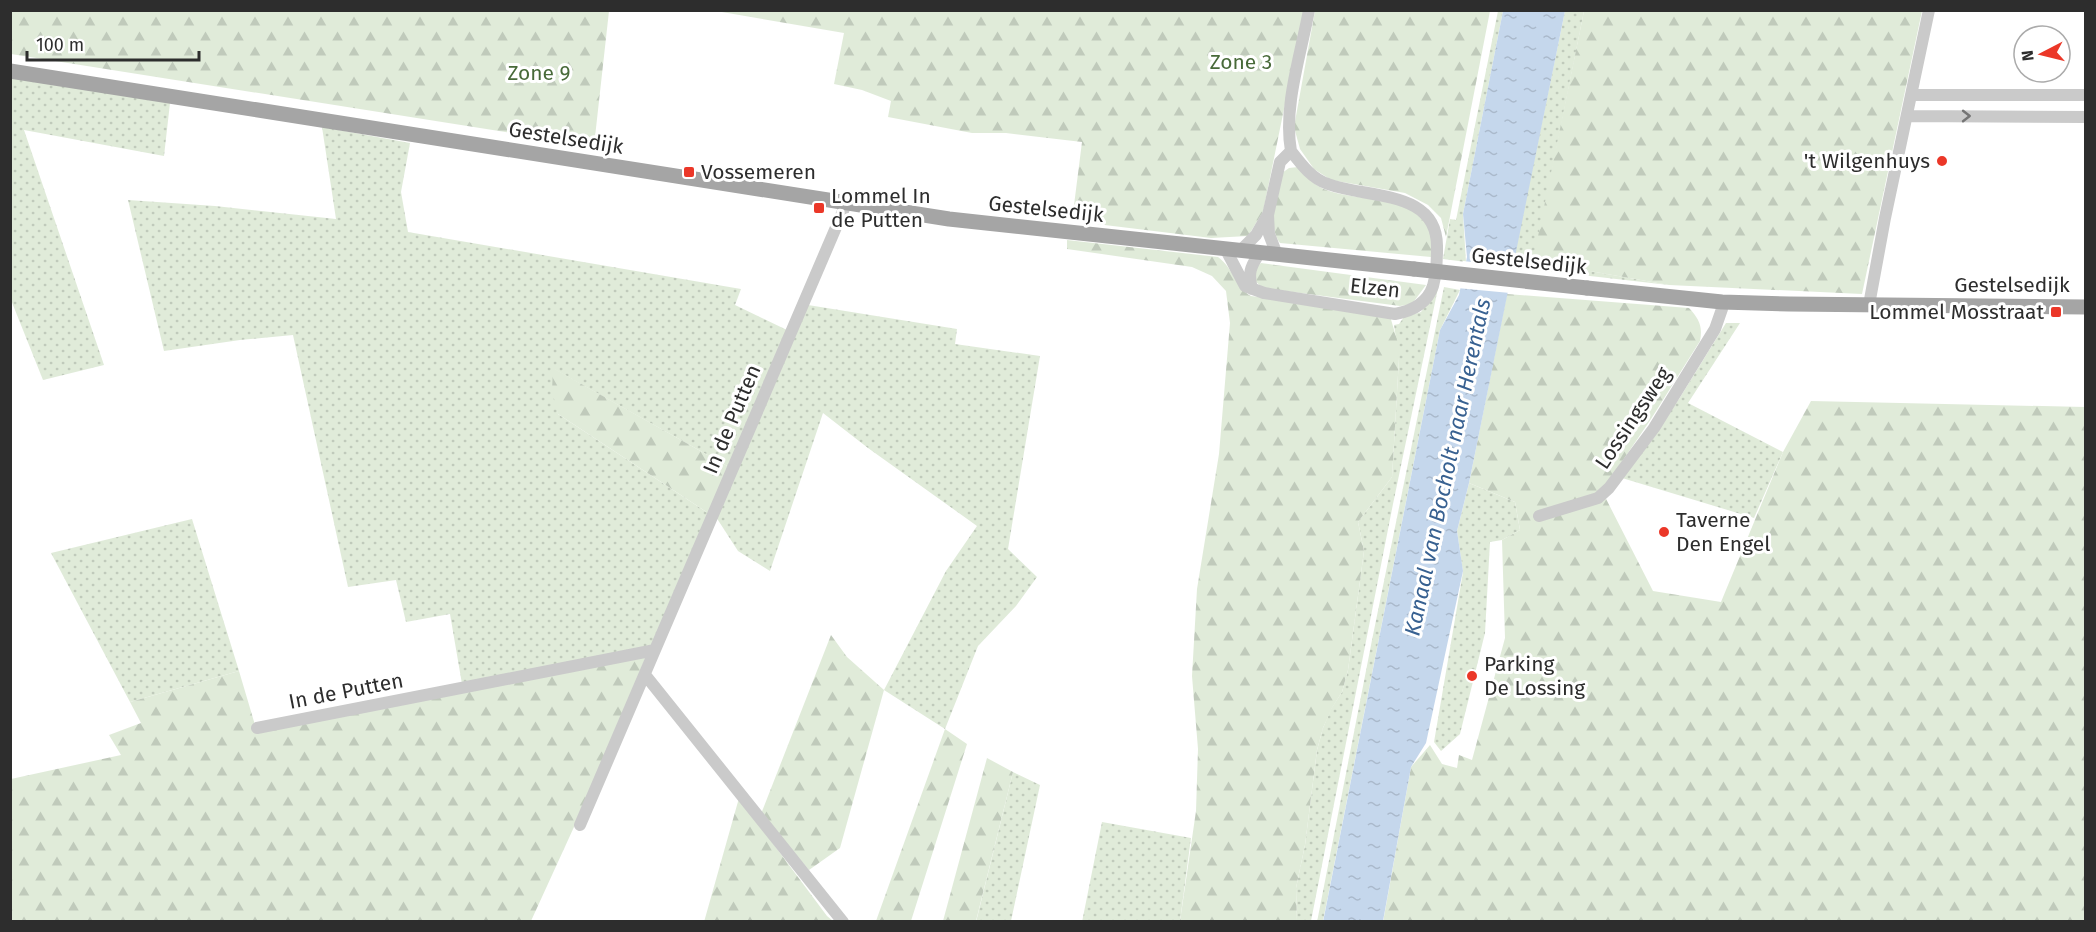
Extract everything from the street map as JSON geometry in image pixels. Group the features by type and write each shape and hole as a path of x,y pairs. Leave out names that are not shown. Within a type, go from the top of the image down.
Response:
{"main road":[{"name":"Gestelsedijk","path":"10,71 846,204 1045,231 1722,302 2085,307"}],"street":[{"path":"1277,255 1269,234 1268,215 1280,162 1291,151 1288,136 1290,105 1309,10"},
{"path":"1869,305 1929,10"},
{"path":"1912,95 2085,95"},
{"path":"1907,116 2085,117"},
{"name":"Elzen","path":"1252,289 1395,314 1407,312 1419,306 1433,285 1438,239 1428,215 1416,206 1401,201 1326,184 1306,169 1291,151"},
{"name":"In de Putten","path":"580,825 646,676 655,650 846,204"},
{"path":"1252,289 1245,286 1239,276 1233,251 1256,235 1268,215"},
{"path":"1252,289 1248,276 1250,267 1259,254"},
{"name":"Lossingsweg","path":"1539,516 1598,498 1609,488 1654,428 1715,329 1722,302"},
{"name":"In de Putten","path":"257,728 655,650"},
{"path":"646,676 843,921"}],"green space":[{"name":"Zone 9","path":"10,11 609,11 594,146 11,54"},
{"name":"Zone 3","path":"716,11 1304,11 1263,212 1248,236 1211,238 1072,221 1082,142 1006,133 972,133 888,117 891,101 862,90 834,84 844,33"},
{"path":"1315,11 1490,11 1446,237 1441,218 1428,205 1405,193 1331,180 1314,169 1300,149 1294,127"},
{"path":"1498,11 1503,11 1463,214 1466,262 1443,259 1450,219 1456,220"},
{"path":"1565,11 1584,11 1534,261 1669,285 1512,267"},
{"path":"1584,11 1922,11 1862,294 1669,285 1533,261"},
{"path":"10,77 170,103 164,156 24,130 104,365 43,380 11,300"},
{"path":"322,127 410,143 401,192 408,232 741,289 735,305 789,331 729,467 554,369 558,414 708,513 655,643 644,649 462,684 450,614 406,622 396,580 348,587 293,335 164,351 128,200 215,206 336,219"},
{"path":"1298,167 1315,184 1332,192 1399,204 1413,211 1425,220 1432,234 1431,257 1280,243 1273,218 1282,173 1289,168"},
{"path":"1067,240 1218,257 1246,293 1251,296 1390,316 1399,347 1392,477 1358,522 1364,551 1348,670 1342,692 1323,728 1317,750 1305,845 1296,888 1297,921 1180,921 1196,811 1198,749 1192,676 1197,589 1219,454 1230,323 1226,291 1212,276 1192,267 1067,249"},
{"path":"1261,263 1426,285 1412,304 1400,306 1263,288 1256,282 1254,269"},
{"path":"1444,287 1460,290 1440,330 1323,921 1317,922 1372,640"},
{"path":"1438,288 1311,921 1297,922 1296,888 1305,845 1317,750 1331,709 1342,692 1348,670 1364,551 1358,522 1392,477 1399,358 1394,325 1399,324 1404,317 1421,312"},
{"path":"1507,294 1689,308 1698,319 1701,331 1700,341 1602,491 1653,591 1721,602 1783,452 1811,401 2085,407 2085,921 1383,922 1411,767 1430,745 1442,764 1457,768 1459,755 1472,760 1505,638 1502,540 1520,530 1515,502 1469,483"},
{"path":"808,305 957,329 955,344 1040,356 1008,549 1037,577 1016,606 978,646 945,729 884,690 946,571 977,526 823,413 770,571 738,551 716,517"},
{"path":"1726,323 1740,323 1688,403 1783,452 1754,518 1622,478 1679,399"},
{"path":"553,368 729,467 708,513 558,414 552,391"},
{"path":"1469,483 1515,502 1520,530 1502,540 1490,542 1485,633 1460,734 1441,751 1434,742 1463,572 1457,531"},
{"path":"192,519 239,671 130,702 51,553"},
{"path":"831,635 847,657 884,690 840,848 809,870 761,814"},
{"path":"647,654 606,757 531,921 11,922 11,779 121,755 109,735 141,723 130,702 239,671 255,725"},
{"path":"945,729 967,744 911,921 876,921"},
{"path":"987,758 1013,772 976,921 943,921"},
{"path":"1013,772 1040,785 1011,921 976,922"},
{"path":"739,798 827,916 833,921 704,922"},
{"path":"1102,822 1191,838 1180,921 1082,922"}],"water":[{"name":"Kanaal van Bocholt naar Herentals","path":"1503,11 1565,11 1469,483 1457,531 1463,571 1426,743 1411,767 1383,921 1323,922 1440,330 1459,295 1467,257 1463,214"}],"pier":[{"path":"1463,261 1516,267 1510,293 1457,288"}],"place":[{"name":"'t Wilgenhuys","path":"1942,161"},
{"name":"Vossemeren","path":"689,172"},
{"name":"Lommel In de Putten","path":"819,208"},
{"name":"Lommel Mosstraat","path":"2056,312"},
{"name":"Taverne Den Engel","path":"1664,532"},
{"name":"Parking De Lossing","path":"1472,676"}]}
